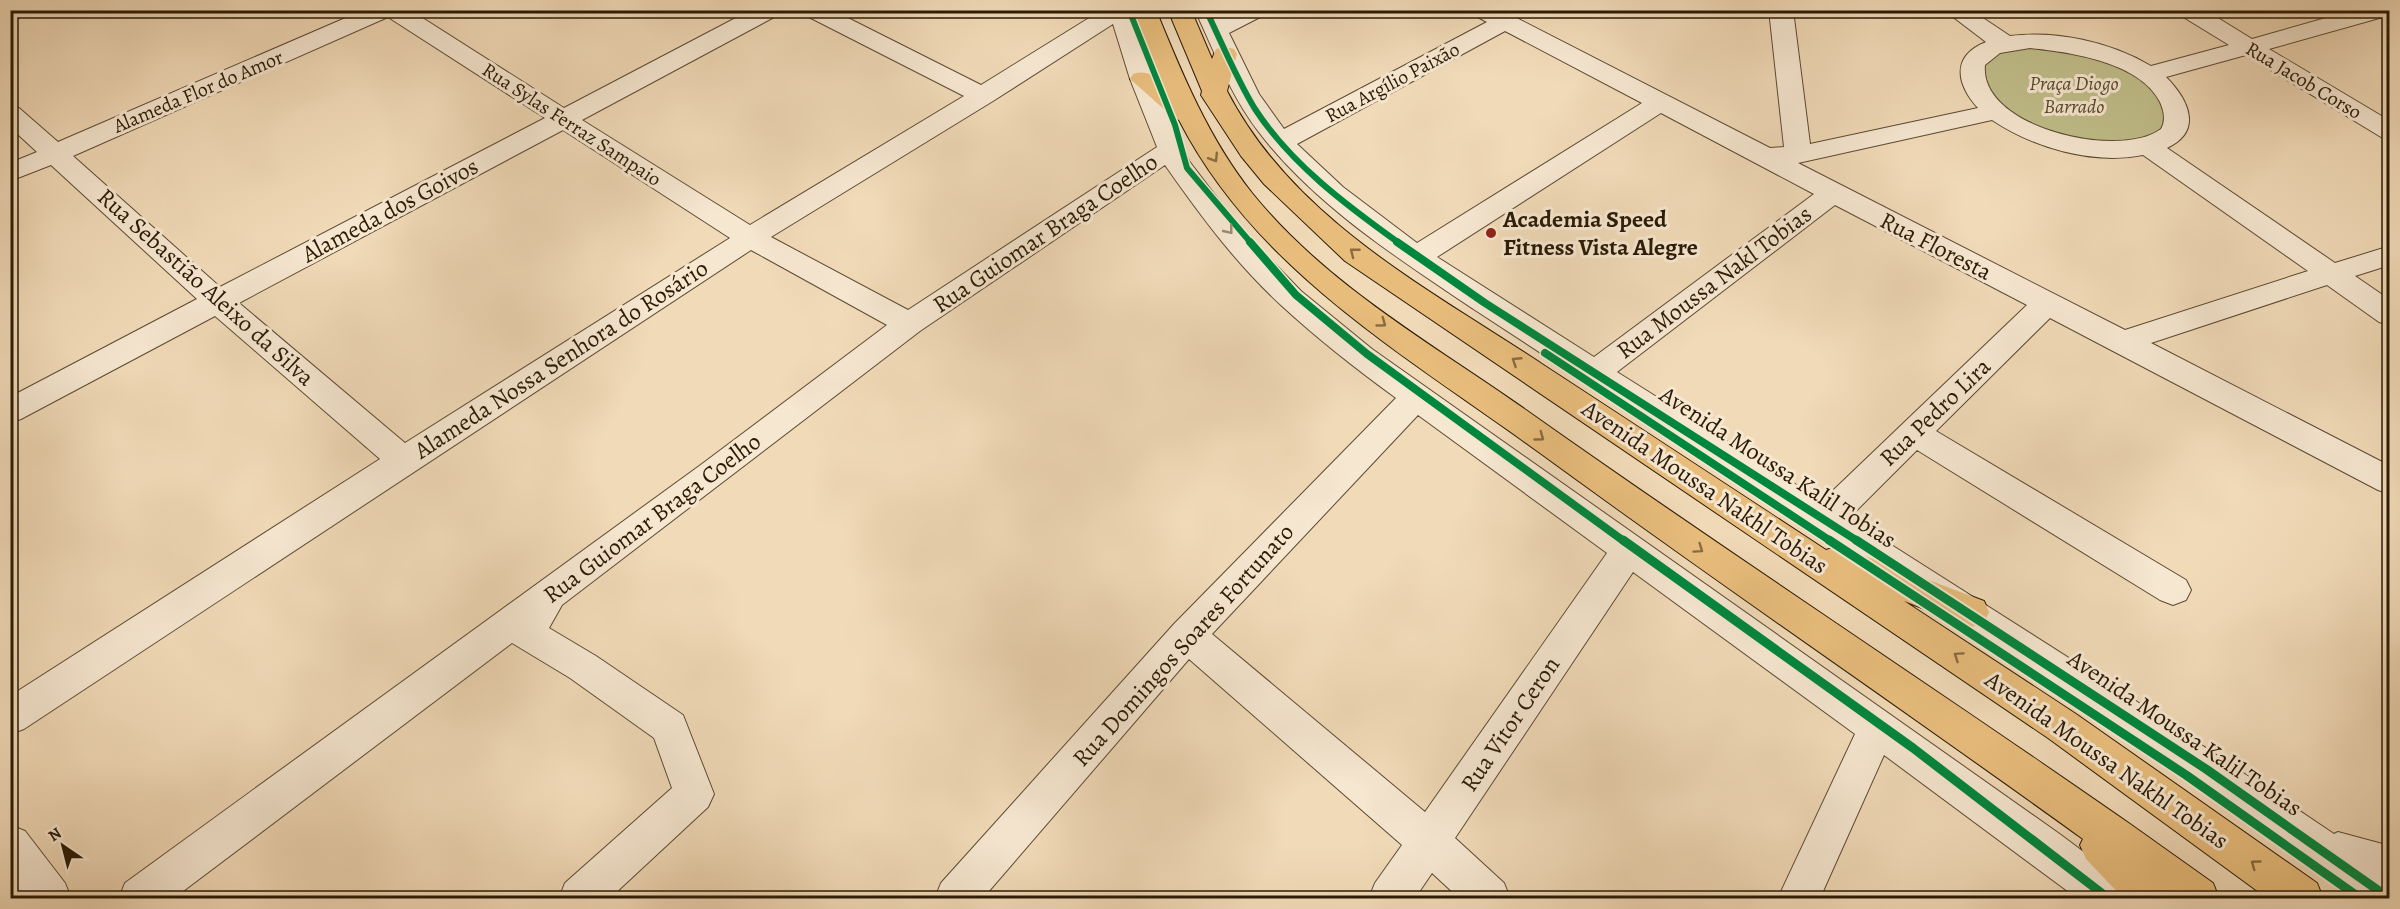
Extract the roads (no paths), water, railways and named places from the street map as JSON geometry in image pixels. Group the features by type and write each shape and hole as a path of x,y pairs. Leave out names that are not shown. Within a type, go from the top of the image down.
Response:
{"main road":[{"path":"1144,10 1189,118 1227,180 1263,223 1320,278 1573,461 2053,793 2198,898"},
{"name":"Avenida Moussa Nakhl Tobias","path":"1179,10 1214,94 1251,152 1294,199 1355,254 2062,726 2302,898"},
{"path":"1214,94 1215,32"},
{"path":"1142,78 1189,118"},
{"path":"1501,409 1526,407 1541,402 1548,392 1549,382"},
{"path":"1573,461 1570,446 1574,437 1582,430 1597,427 1617,430"},
{"path":"1779,536 1971,612"},
{"path":"2053,793 2151,898"}],"street":[{"path":"10,14 18,10"},
{"name":"Alameda Flor do Amor","path":"10,173 385,10"},
{"name":"Rua Sylas Ferraz Sampaio","path":"393,10 750,238 909,324"},
{"name":"Alameda dos Goivos","path":"10,411 770,10"},
{"path":"813,10 984,96"},
{"path":"1120,10 1142,78 1176,162 1231,235 1291,298 1360,357 2046,849 2109,898"},
{"name":"Alameda Nossa Senhora do Rosário","path":"10,717 750,238 984,96 1120,10"},
{"path":"1215,32 1256,10"},
{"path":"1781,10 1798,155"},
{"path":"1955,10 2005,44"},
{"name":"Rua Jacob Corso","path":"2188,10 2390,132"},
{"path":"2147,75 2382,10"},
{"name":"Rua Floresta","path":"1489,14 2390,481"},
{"name":"Rua Argílio Paixão","path":"1281,142 1489,14"},
{"name":"Avenida Moussa Kalil Tobias","path":"1215,32 1252,106 1281,142 1332,193 1417,256 1505,316 1824,521 1971,612 2319,847 2389,898"},
{"path":"2031,41 2061,43 2092,50 2121,61 2147,75 2167,91 2177,108 2177,124 2167,138 2147,147 2120,150 2087,148 2064,143 2022,128 1996,112 1979,95 1971,78 1973,63 1985,52 2005,44 2031,41"},
{"path":"1417,256 1660,103"},
{"path":"1759,154 1798,155 1996,112"},
{"name":"Rua Sebastião Aleixo da Silva","path":"10,113 217,301 404,460"},
{"path":"2147,147 2390,315"},
{"name":"Rua Guiomar Braga Coelho","path":"140,898 714,473 909,324 1171,149"},
{"name":"Rua Moussa Nakl Tobias","path":"1595,372 1833,193"},
{"path":"2121,342 2390,255"},
{"name":"Rua Pedro Lira","path":"1824,521 2047,303"},
{"name":"Rua Domingos Soares Fortunato","path":"956,898 1187,635 1416,396"},
{"path":"1914,433 2173,590"},
{"name":"Rua Vitor Ceron","path":"1390,898 1629,550"},
{"path":"554,591 526,633 583,667 669,727 694,794 580,898"},
{"path":"1187,635 1429,842 1489,898"},
{"path":"1799,898 1877,728"},
{"path":"10,845 50,898"},
{"path":"2319,847 2390,866"}],"place":[{"name":"Academia Speed Fitness Vista Alegre","path":"1491,233"}],"park label":[{"name":"Praça Diogo Barrado","path":"2074,94"}]}
